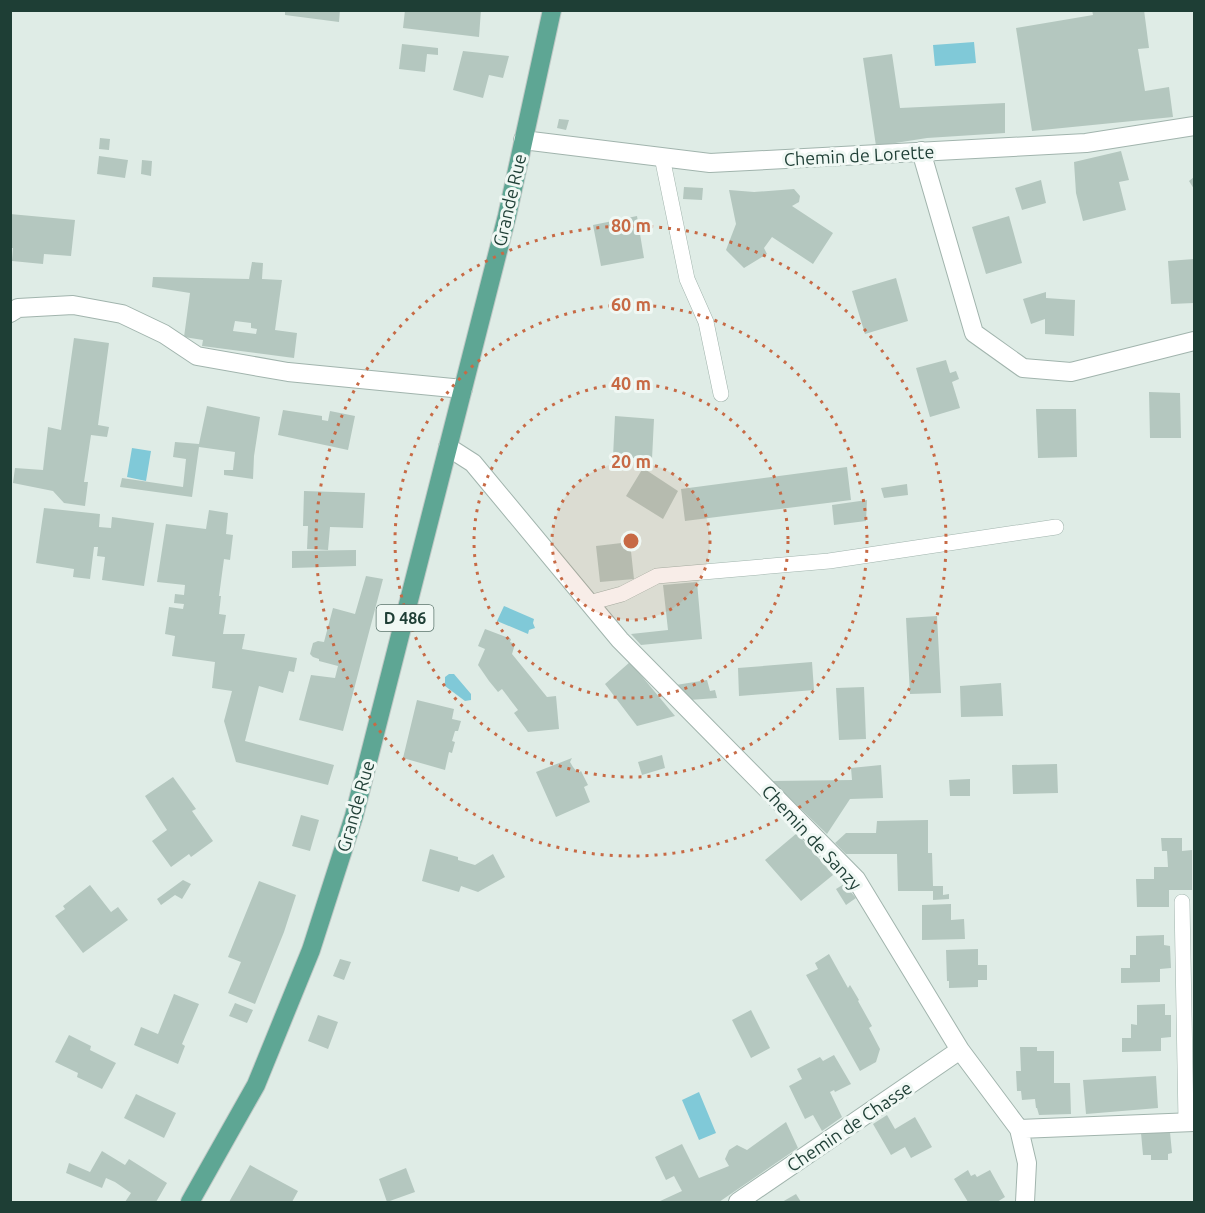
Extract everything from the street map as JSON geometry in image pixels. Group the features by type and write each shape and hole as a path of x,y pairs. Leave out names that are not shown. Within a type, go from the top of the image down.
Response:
{"main road":[{"name":"Grande Rue","path":"190,1203 256,1085 311,950 356,809 507,216 552,10"}],"street":[{"name":"Chemin de Lorette","path":"523,140 710,163 1086,143 1194,126"},
{"path":"921,151 974,333 1023,368 1071,372 1194,341"},
{"path":"10,313 18,308 73,305 122,314 164,334 197,356 288,372 463,389"},
{"name":"Chemin de Sanzy","path":"448,447 473,463 620,640 856,879 960,1050 1019,1129"},
{"name":"Chemin de Chasse","path":"738,1203 960,1050"},
{"path":"1025,1203 1026,1163 1019,1129 1190,1122"}],"lane":[{"path":"662,157 687,279 706,322 721,394"},
{"path":"589,603 622,594 657,576 829,561 1056,527"},
{"path":"1182,902 1190,1122"}],"water":[{"path":"974,42 976,63 935,66 933,45"},
{"path":"132,448 151,451 146,481 127,477"},
{"path":"504,606 534,619 535,628 529,630 528,634 497,621"},
{"path":"454,674 471,694 471,700 465,701 445,686 445,677"},
{"path":"699,1092 716,1133 699,1140 682,1100"}],"building":[{"path":"285,10 340,10 339,22 285,15"},
{"path":"405,10 481,10 479,37 403,28"},
{"path":"1092,10 1144,10 1149,48 1138,49 1145,91 1169,87 1173,117 1032,131 1016,28 1093,15"},
{"path":"402,44 438,48 438,55 427,54 425,72 399,69"},
{"path":"463,51 509,56 503,78 489,75 483,98 453,90"},
{"path":"892,54 900,108 1005,103 1005,133 927,138 876,146 863,58"},
{"path":"559,119 569,120 566,130 557,128"},
{"path":"100,138 110,139 109,150 99,149"},
{"path":"1121,151 1129,180 1119,182 1126,210 1083,221 1076,193 1074,162"},
{"path":"99,156 128,160 125,178 97,174"},
{"path":"142,160 152,161 151,176 141,174"},
{"path":"1194,177 1194,189 1189,181"},
{"path":"1041,180 1046,203 1022,210 1015,188"},
{"path":"684,187 703,188 702,200 683,199"},
{"path":"794,189 800,196 799,202 792,206 833,233 813,264 772,237 764,248 767,254 744,268 726,250 736,224 729,190 754,192"},
{"path":"10,214 75,220 71,256 44,254 43,264 12,261"},
{"path":"637,216 644,258 601,266 593,225"},
{"path":"1009,216 1022,263 986,274 972,227"},
{"path":"1194,259 1194,303 1171,304 1168,261"},
{"path":"252,262 263,263 262,279 282,280 275,330 297,333 294,358 202,346 203,340 184,337 190,293 152,287 153,277 249,279","holes":["235,321 251,323 251,328 257,329 256,334 233,331"]},
{"path":"896,278 908,321 865,334 852,291"},
{"path":"1046,292 1046,298 1075,300 1074,336 1045,334 1045,319 1031,324 1023,299"},
{"path":"74,338 109,343 98,425 109,427 107,437 91,435 84,482 88,482 85,506 64,503 53,491 13,483 15,468 43,470 48,427 61,430"},
{"path":"946,360 950,373 956,371 959,379 952,382 960,408 930,417 916,368"},
{"path":"1149,392 1180,393 1181,438 1150,438"},
{"path":"207,406 260,417 253,479 224,475 224,470 233,470 235,452 199,447 192,497 120,487 122,478 183,487 186,459 173,457 175,442 199,444"},
{"path":"1036,409 1076,409 1077,457 1038,458"},
{"path":"283,410 322,416 322,420 328,421 330,411 355,416 348,450 278,435"},
{"path":"615,416 654,419 652,459 613,457"},
{"path":"847,467 851,500 685,521 681,489"},
{"path":"643,468 678,491 663,519 626,496"},
{"path":"907,484 908,495 884,498 881,488"},
{"path":"304,491 365,493 363,528 330,527 328,550 307,549 308,526 303,526"},
{"path":"867,500 866,521 834,525 832,505"},
{"path":"44,508 100,514 99,527 111,528 112,517 154,523 144,586 102,580 105,557 97,556 98,547 94,547 90,579 73,577 74,569 36,563"},
{"path":"209,510 228,513 226,534 233,535 230,560 224,559 219,596 221,596 219,614 226,615 223,634 245,634 242,649 297,658 294,672 289,671 283,693 259,686 245,741 334,765 328,785 236,762 224,721 232,691 212,688 215,662 172,656 175,636 165,634 169,607 183,609 184,604 174,603 175,594 184,595 185,585 157,582 166,524 206,529"},
{"path":"630,542 634,579 600,582 596,546"},
{"path":"356,550 356,566 292,568 292,551"},
{"path":"366,576 383,579 343,731 299,720 311,675 335,678 338,666 313,657 310,654 313,643 324,642 333,608 355,614"},
{"path":"697,582 702,639 641,645 631,634 668,630 663,585"},
{"path":"937,616 941,693 910,694 906,618"},
{"path":"485,629 511,639 510,642 515,644 512,654 547,697 556,696 559,729 528,732 514,713 518,710 502,689 498,692 489,681 478,665 485,649 478,646"},
{"path":"630,662 675,716 637,726 605,684"},
{"path":"812,662 814,690 739,696 738,668"},
{"path":"707,680 710,691 715,690 717,698 689,700 676,685"},
{"path":"1001,683 1003,716 961,717 960,686"},
{"path":"864,687 866,739 839,740 836,688"},
{"path":"417,700 454,709 452,719 461,721 458,731 455,731 452,741 455,742 452,753 449,752 445,770 403,758"},
{"path":"662,755 665,768 642,775 638,762"},
{"path":"572,758 570,762 578,773 581,771 588,785 584,787 590,802 556,817 536,772"},
{"path":"1057,764 1058,793 1013,794 1012,765"},
{"path":"881,765 883,798 850,799 827,834 772,781 852,780 851,768"},
{"path":"173,777 196,809 192,811 213,841 191,857 189,854 171,867 152,841 167,830 145,796"},
{"path":"970,779 970,796 950,796 949,780"},
{"path":"301,815 319,820 310,851 292,846"},
{"path":"928,820 928,853 932,853 933,886 943,886 943,895 949,894 949,899 933,900 933,891 898,891 897,854 846,854 835,843 846,833 876,833 877,821"},
{"path":"797,833 833,875 801,901 765,860"},
{"path":"1161,838 1182,838 1182,851 1192,850 1192,890 1169,890 1169,907 1137,907 1136,879 1154,879 1154,867 1168,867 1167,851 1162,851"},
{"path":"430,849 458,857 458,860 475,865 493,854 505,877 478,892 461,886 459,892 422,881"},
{"path":"183,880 191,884 182,899 175,895 161,905 157,899"},
{"path":"259,881 296,895 255,1004 228,993 241,962 228,957"},
{"path":"844,884 856,898 846,905 836,889"},
{"path":"90,885 111,912 118,907 128,920 83,953 55,916 65,909 63,906"},
{"path":"951,904 951,920 964,919 965,939 922,940 922,905"},
{"path":"1164,935 1164,945 1170,946 1171,968 1160,969 1160,982 1121,983 1121,968 1130,968 1130,955 1136,955 1136,936"},
{"path":"978,949 978,965 987,965 987,980 978,980 978,987 949,988 946,950"},
{"path":"829,954 848,988 850,985 859,1000 872,1026 869,1028 880,1049 876,1062 860,1071 806,975 818,969 815,963"},
{"path":"340,959 351,962 344,980 333,976"},
{"path":"174,994 199,1004 182,1044 185,1046 178,1064 134,1045 141,1027 158,1034"},
{"path":"235,1003 253,1010 247,1023 229,1016"},
{"path":"1165,1004 1165,1015 1171,1015 1171,1037 1161,1038 1161,1051 1122,1052 1122,1038 1131,1038 1131,1024 1137,1025 1137,1005"},
{"path":"751,1010 770,1048 751,1058 732,1020"},
{"path":"318,1015 338,1022 328,1049 308,1041"},
{"path":"69,1035 91,1046 90,1050 116,1063 102,1089 77,1077 78,1073 55,1062"},
{"path":"1020,1047 1037,1047 1037,1051 1054,1051 1054,1083 1070,1083 1071,1114 1039,1115 1035,1099 1022,1100 1021,1091 1017,1091 1016,1071 1021,1071"},
{"path":"834,1055 851,1084 830,1092 842,1117 822,1131 813,1115 805,1119 789,1086 802,1079 797,1069 820,1057 823,1061"},
{"path":"1156,1076 1158,1108 1086,1114 1083,1080"},
{"path":"136,1094 176,1113 164,1138 124,1118"},
{"path":"887,1115 895,1129 915,1117 932,1147 911,1158 905,1147 891,1155 873,1124"},
{"path":"786,1122 798,1148 719,1202 658,1202 682,1191 674,1176 666,1180 655,1157 682,1144 699,1178 729,1166 725,1159 729,1150 737,1145 747,1150"},
{"path":"1170,1132 1172,1153 1168,1154 1168,1160 1151,1160 1151,1155 1143,1155 1141,1133"},
{"path":"102,1151 125,1165 129,1159 167,1183 156,1202 125,1202 131,1193 115,1182 106,1178 102,1188 66,1173 69,1163 90,1172"},
{"path":"250,1165 298,1191 292,1202 229,1202"},
{"path":"406,1168 415,1192 387,1202 379,1179"},
{"path":"968,1170 971,1176 975,1174 977,1177 990,1170 1005,1197 997,1202 968,1202 954,1179"},
{"path":"796,1194 801,1202 782,1202"}]}
